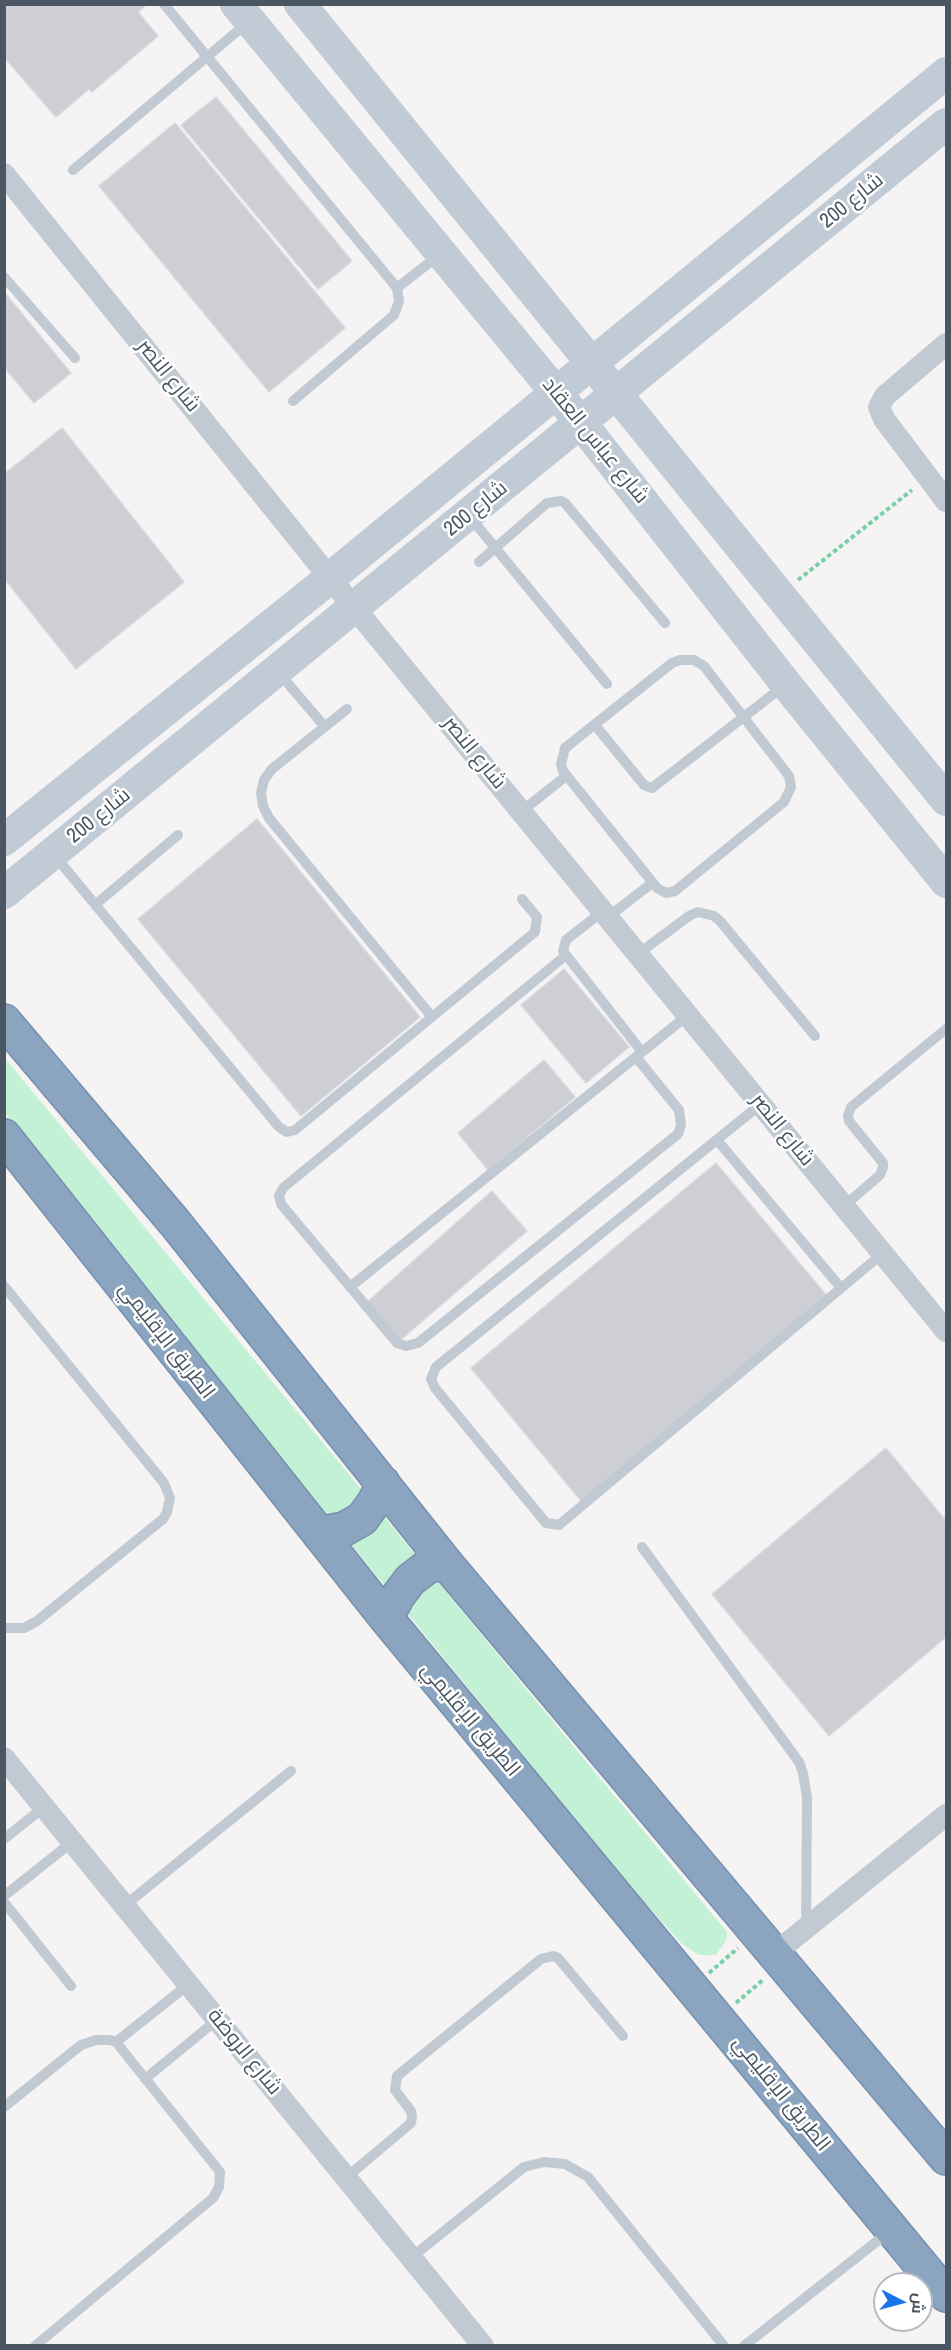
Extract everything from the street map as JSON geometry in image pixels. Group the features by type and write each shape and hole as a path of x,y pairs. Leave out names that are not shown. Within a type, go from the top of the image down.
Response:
{"highway":[{"path":"4,1021 175,1223 445,1562 946,2158"},
{"name":"الطريق الإقليمي","path":"4,1136 386,1618 946,2295"},
{"path":"319,1534 344,1529 362,1519 375,1501 383,1483"},
{"path":"386,1618 410,1580 427,1567 445,1562"}],"street":[{"path":"300,4 946,800"},
{"name":"شارع عباس العقاد","path":"243,13 557,393 786,684 946,882"},
{"name":"شارع 200","path":"4,840 330,578 946,73"},
{"name":"شارع 200","path":"4,893 946,124"},
{"name":"شارع النصر","path":"4,174 330,578 946,1331"},
{"path":"466,285 502,254"},
{"path":"946,344 885,396 879,407 884,419 946,501"},
{"name":"شارع الروضة","path":"4,1758 483,2346"},
{"path":"772,1949 806,1928 946,1815"}],"lane":[{"path":"164,4 397,288 399,301 394,315 293,401"},
{"path":"73,170 207,57 243,13"},
{"path":"397,288 441,253"},
{"path":"4,278 75,358"},
{"path":"479,562 547,503 561,501 566,503 665,623"},
{"path":"468,515 608,684"},
{"path":"687,659 704,666 744,718 789,776 791,787 788,798 675,891 670,893 661,891 652,883 567,776 561,764 563,752 672,663 687,659"},
{"path":"277,670 325,727"},
{"path":"595,725 644,785 652,788 786,684"},
{"path":"347,709 268,775 264,780 261,793 263,806 270,818 432,1017"},
{"path":"522,811 567,776"},
{"path":"95,905 178,835"},
{"path":"53,854 283,1131 287,1132 295,1130 534,932 537,917 522,899"},
{"path":"566,956 280,1192 281,1204 397,1343 406,1346 418,1343 678,1134 681,1125 679,1110 566,956 563,945 566,940 652,883"},
{"path":"638,954 689,916 698,912 714,916 815,1036"},
{"path":"350,1287 688,1015"},
{"path":"844,1206 880,1175 883,1167 883,1163 849,1121 851,1107 946,1029"},
{"path":"761,1104 432,1372 431,1379 435,1388 543,1519 551,1525 563,1523 883,1253"},
{"path":"717,1140 842,1288"},
{"path":"4,1286 164,1483 170,1498 163,1519 32,1625 17,1629 4,1628"},
{"path":"642,1547 799,1762 807,1798 806,1928"},
{"path":"124,1906 291,1771"},
{"path":"4,1839 44,1807"},
{"path":"4,1896 72,1842"},
{"path":"4,1902 71,1986"},
{"path":"347,2177 411,2122 411,2111 395,2090 397,2076 541,1959 558,1958 623,2036"},
{"path":"4,2107 81,2045 96,2040 116,2042 189,1984"},
{"path":"145,2079 218,2019"},
{"path":"35,2346 208,2202 219,2187 220,2172 116,2042"},
{"path":"411,2257 524,2167 544,2162 565,2164 588,2177 724,2346"},
{"path":"744,2346 892,2230"}],"path":[{"path":"779,595 928,477"},
{"path":"693,1987 772,1949"},
{"path":"719,2018 772,1949"}],"green space":[{"path":"4,1057 727,1932 727,1939 716,1955 699,1955 682,1944 623,1878 281,1458 5,1113"}],"building":[{"path":"9,4 147,4 138,12 158,36 92,92 89,89 56,117 4,57 4,8"},
{"path":"216,97 352,261 318,289 181,125"},
{"path":"175,123 345,328 269,392 99,186"},
{"path":"4,292 71,373 34,403 4,367"},
{"path":"62,428 184,582 76,669 4,578 4,474"},
{"path":"257,819 420,1017 301,1116 138,919"},
{"path":"564,969 629,1047 586,1083 521,1005"},
{"path":"544,1060 575,1097 488,1170 458,1133"},
{"path":"716,1163 827,1296 581,1501 471,1368"},
{"path":"492,1191 527,1231 397,1343 365,1304"},
{"path":"886,1448 946,1521 946,1637 829,1736 712,1594"}]}
